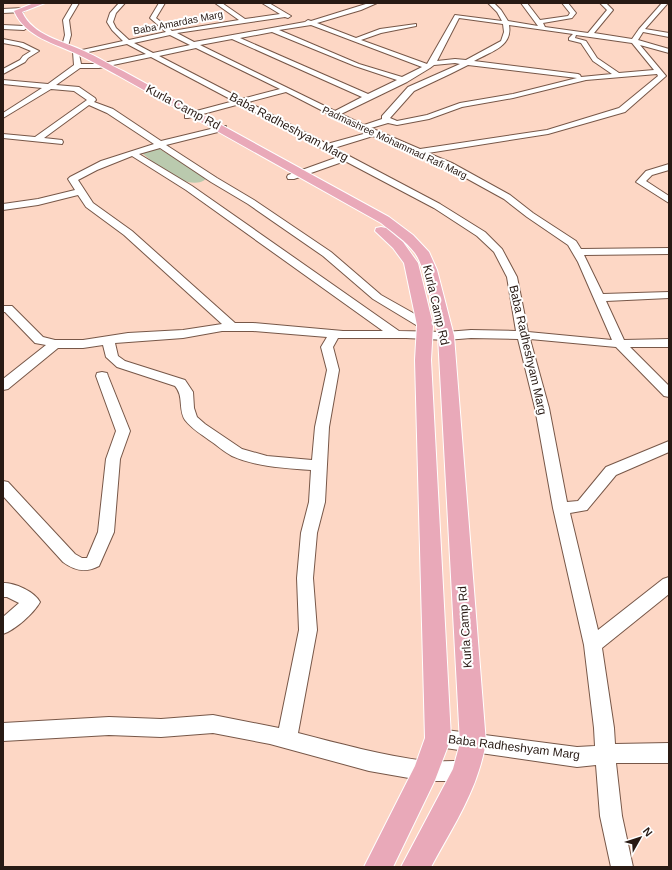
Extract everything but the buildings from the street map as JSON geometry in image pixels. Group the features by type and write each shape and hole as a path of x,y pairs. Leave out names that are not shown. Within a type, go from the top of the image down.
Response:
{"main road":[{"name":"Kurla Camp Rd","path":"20,11 34,31 74,54 102,65 218,129 296,175 376,227 398,245 411,262 424,330 423,360 438,738 426,771 378,867"},
{"name":"Kurla Camp Rd","path":"296,175 385,220 408,238 422,252 430,270 446,336 473,743 466,771 453,800 415,867"}],"street":[{"path":"3,116 11,106 50,86 74,54 68,34 66,20 76,3"},
{"name":"Baba Radheshyam Marg","path":"122,3 113,13 110,22 114,29 128,42 437,206 481,234 498,251 512,277 523,335 542,408 561,508 593,645 604,728 604,754 577,757 438,738"},
{"name":"Padmashree Mohammad Rafi Marg","path":"162,3 153,18 171,33 374,133 448,165 507,197 530,215 572,243 578,252 620,344 669,394"},
{"path":"218,3 243,20"},
{"path":"265,3 292,17 430,65"},
{"path":"102,65 233,37 310,23 359,9 374,3"},
{"path":"388,120 385,118 411,89 448,73 504,42 508,35 506,23 491,3"},
{"path":"524,3 541,25"},
{"path":"541,25 570,17 572,13 565,3"},
{"path":"590,34 611,9 603,3"},
{"path":"634,41 641,30 665,3"},
{"path":"3,27 20,11"},
{"path":"430,65 457,16 506,23 541,25 577,33 634,41 669,51"},
{"name":"Baba Amardas Marg","path":"74,54 171,33 243,20 292,17"},
{"path":"355,40 380,31 414,25"},
{"path":"273,30 357,64 404,80"},
{"path":"641,30 669,35"},
{"path":"577,33 571,39 584,42 589,54 596,62 617,75"},
{"path":"233,37 368,97"},
{"path":"3,41 22,44 36,51 25,57 16,57 3,64"},
{"path":"419,152 548,132 622,110 662,76 634,41"},
{"path":"3,72 23,62 25,57"},
{"path":"335,114 404,80 430,65 447,61 586,78"},
{"path":"364,128 388,120 397,123 421,118 460,105 513,96 552,85 586,78 658,72"},
{"path":"3,82 76,89 92,100 90,103"},
{"path":"193,116 286,90"},
{"path":"37,140 90,103"},
{"path":"90,103 110,111 214,180 251,202 327,254 377,297 424,330 446,336 471,334 523,335 620,344 669,343"},
{"path":"218,129 165,142 160,145 107,161 73,178 89,205 133,237 232,327"},
{"path":"327,147 374,133"},
{"path":"3,136 59,142"},
{"path":"132,153 189,188 221,212 334,289 397,335"},
{"path":"296,175 347,157"},
{"path":"669,167 649,174 642,179 641,182 669,200"},
{"path":"189,188 214,180"},
{"path":"3,207 80,192"},
{"path":"578,252 669,250"},
{"path":"598,298 669,295"},
{"path":"5,307 40,340 55,344 82,344 128,337 183,334 222,327 253,327 334,335 397,335 424,330"},
{"path":"287,740 308,630 305,578 309,533 318,502 322,427 333,370 327,347 334,335"},
{"path":"108,340 110,355 114,360 121,364 180,383 185,388 188,400 186,409 189,416 200,427 236,451 257,459 319,466"},
{"path":"3,386 55,344"},
{"path":"3,486 69,558 84,566 93,562 106,532 113,459 123,431 102,376"},
{"path":"561,508 582,506 611,471 669,446"},
{"path":"593,645 669,584"},
{"path":"3,590 10,590 31,602 3,627"},
{"path":"3,732 109,726 161,728 213,724 270,735 369,761 426,771 466,771"},
{"path":"622,867 611,816 604,754 669,753"}],"green space":[{"path":"158,148 204,176 206,179 191,183 182,180 173,176 143,154"}]}
